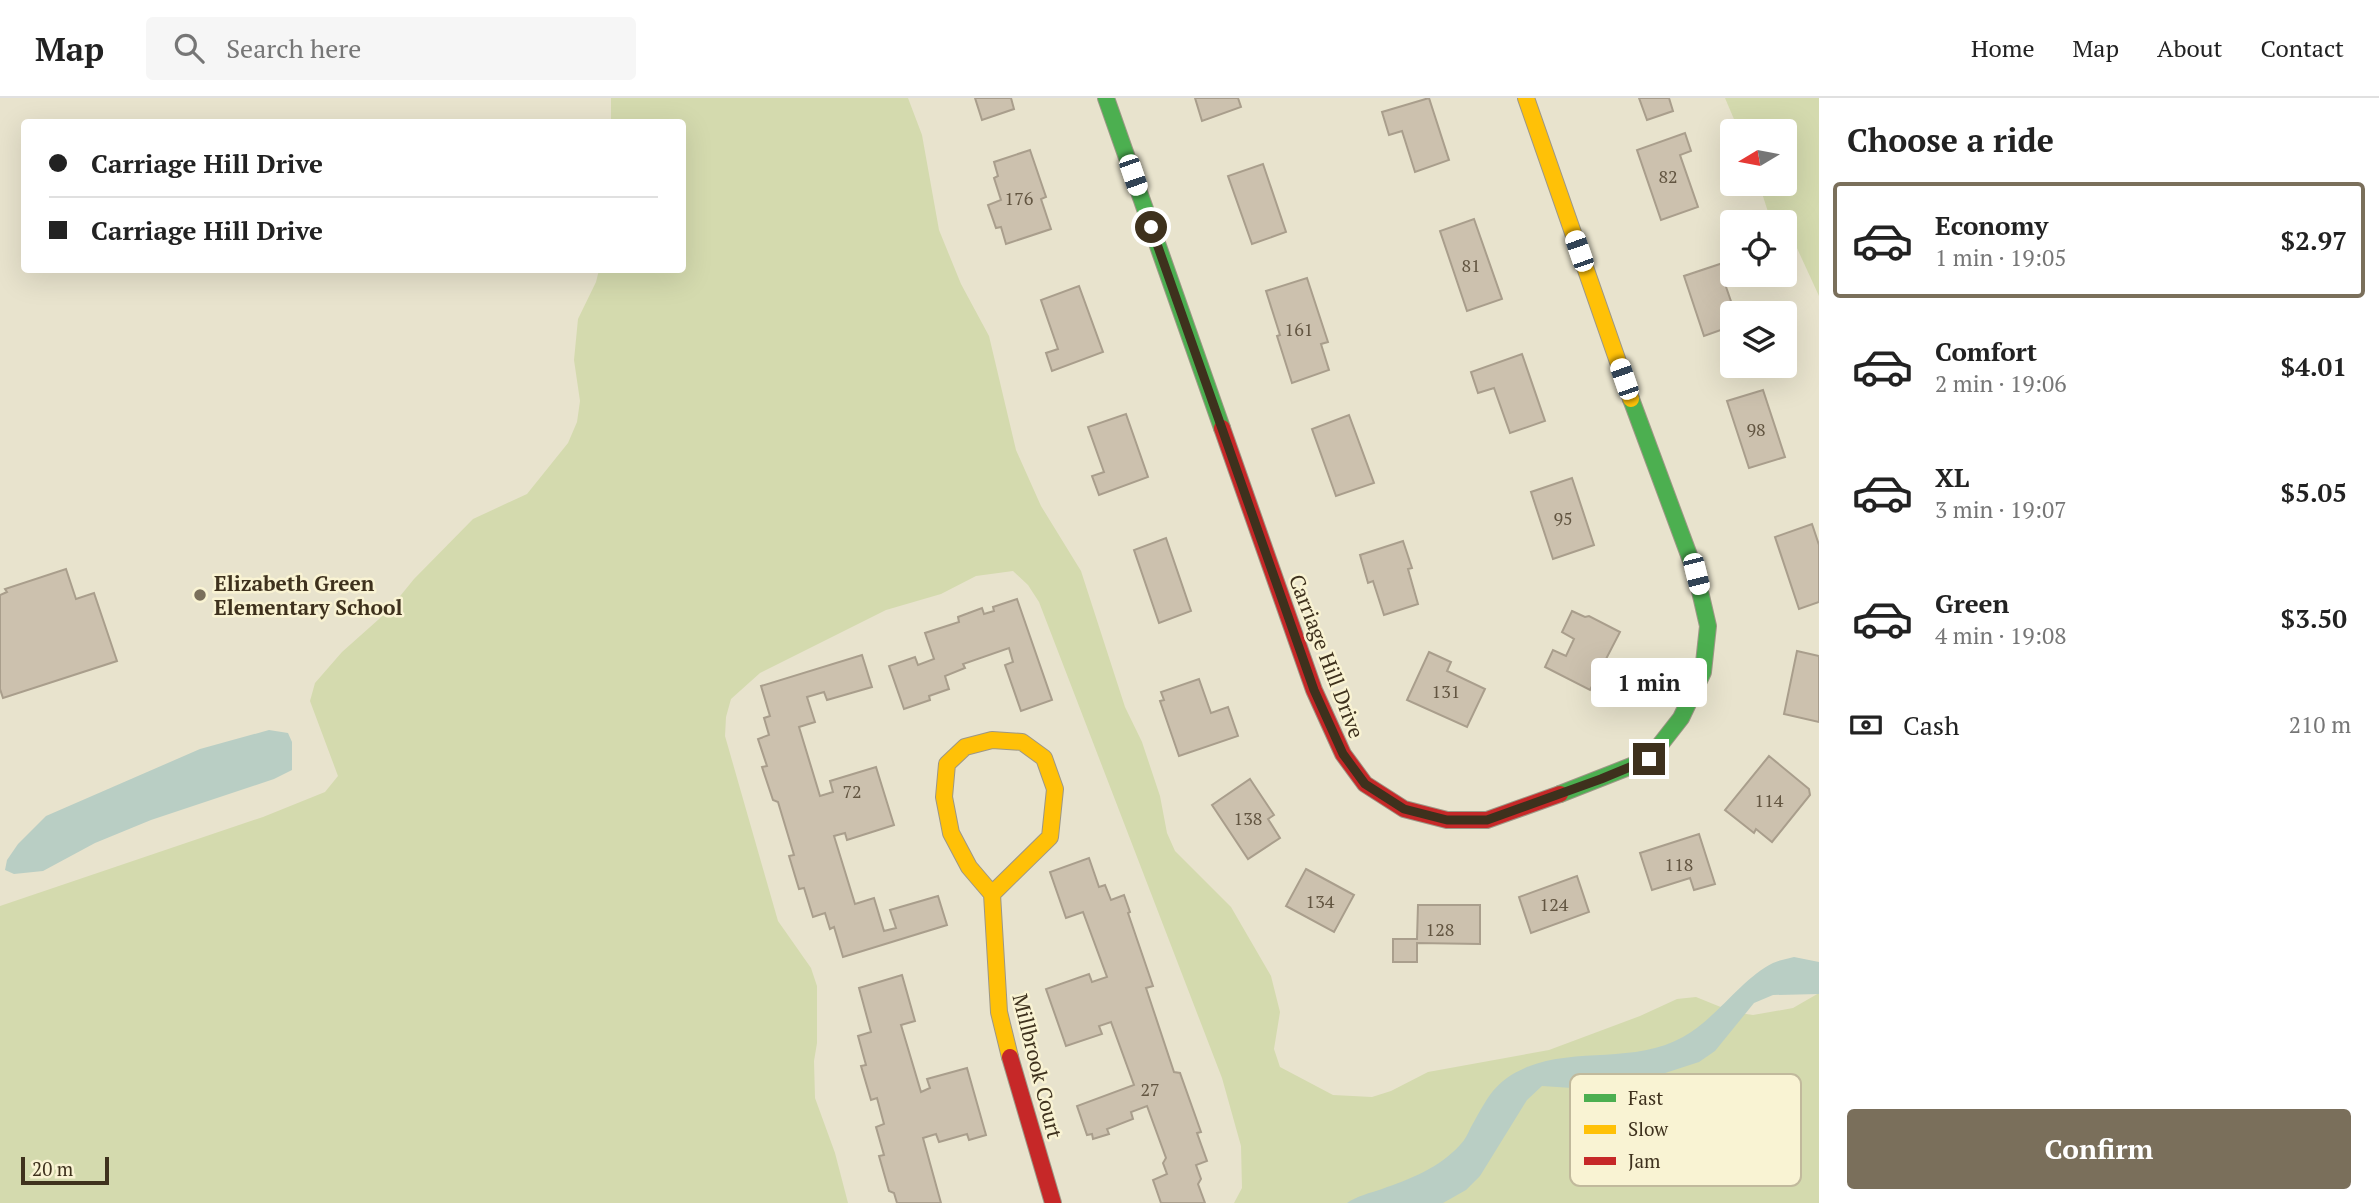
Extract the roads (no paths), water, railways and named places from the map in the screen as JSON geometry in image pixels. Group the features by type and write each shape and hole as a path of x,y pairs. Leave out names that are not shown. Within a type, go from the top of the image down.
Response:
{"street":[{"name":"Carriage Hill Drive","path":"1106,98 1314,690 1343,754 1365,784 1404,809 1447,820 1487,820 1649,759 1681,718 1703,672 1708,626 1696,574 1633,404 1526,98"},
{"path":"992,740 1022,742 1044,758 1055,789 1051,837 992,894 969,867 951,833 944,797 947,764 965,747 992,740"},
{"name":"Millbrook Court","path":"992,894 999,1012 1020,1096 1053,1203"}],"place":[{"name":"Elizabeth Green Elementary School","path":"200,595"}]}
